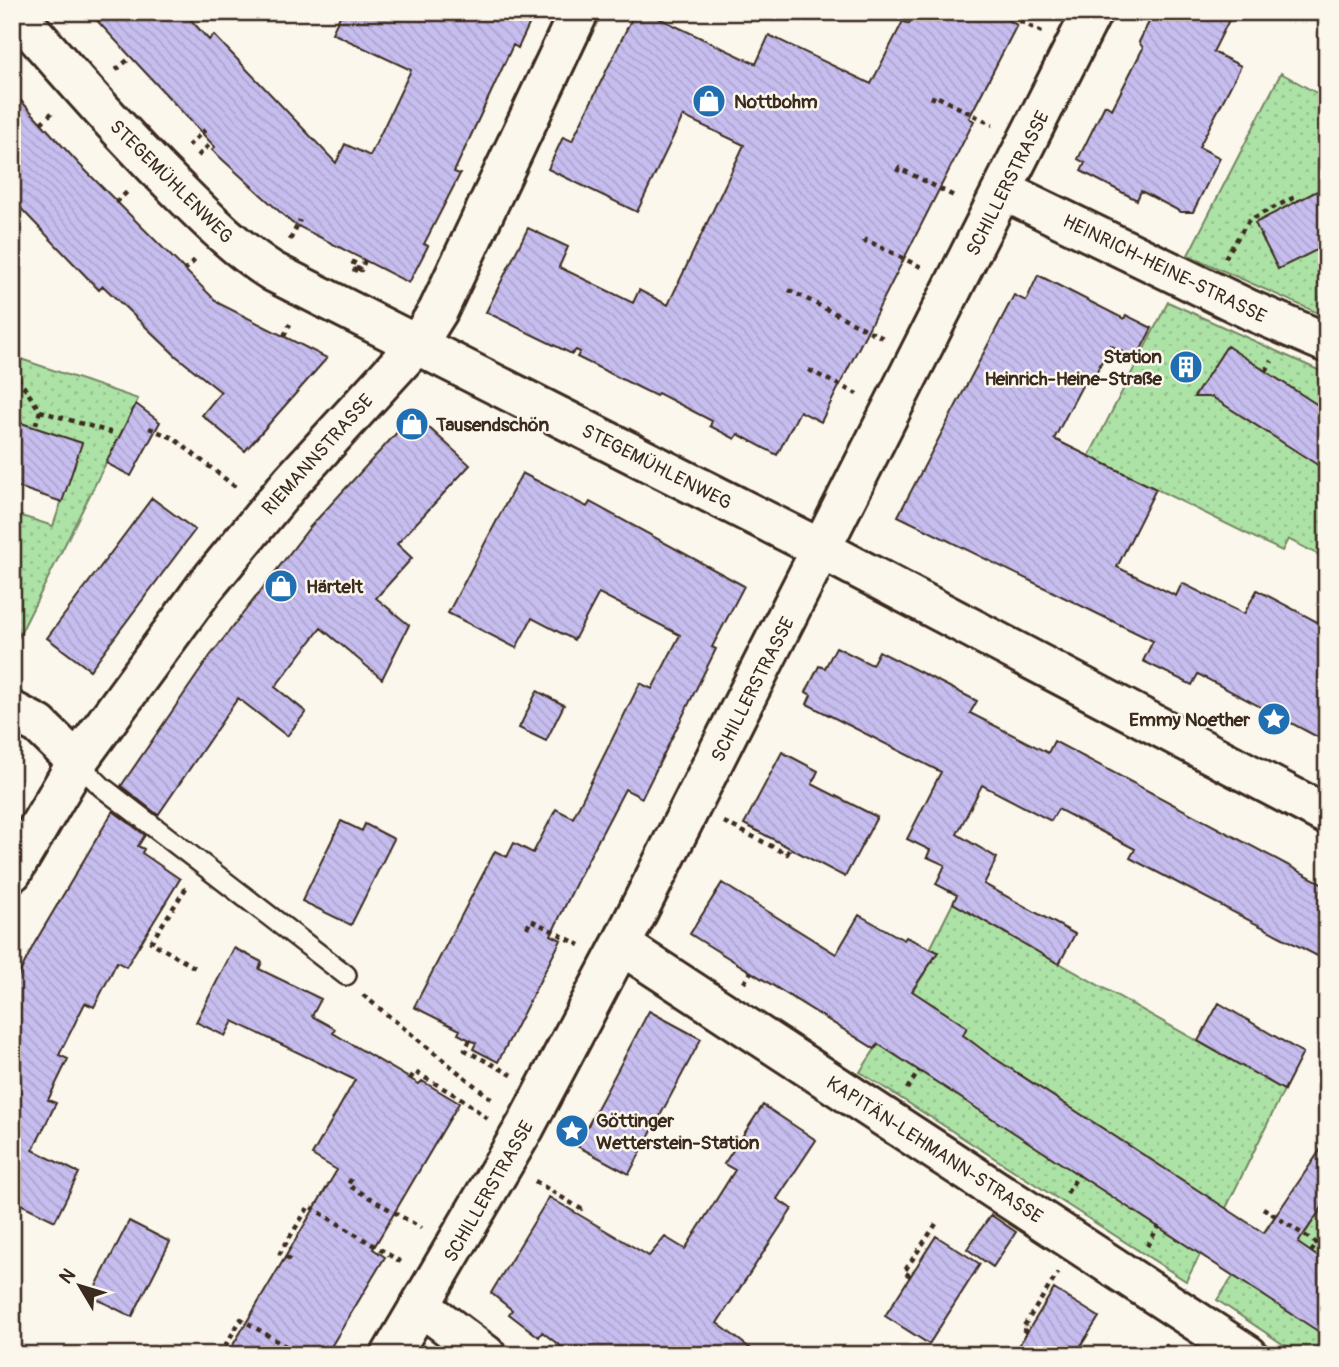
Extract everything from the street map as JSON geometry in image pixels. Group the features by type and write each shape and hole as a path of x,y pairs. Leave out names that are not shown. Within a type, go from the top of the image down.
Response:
{"street":[{"name":"STEGEMÜHLENWEG","path":"15,12 128,139 247,256 823,550 1327,815"},
{"name":"RIEMANNSTRASSE","path":"12,872 77,762 205,587 266,511 418,343 438,311 579,12"},
{"name":"SCHILLERSTRASSE","path":"391,1355 544,1091 823,550 1092,12"},
{"name":"HEINRICH-HEINE-STRASSE","path":"1004,191 1206,289 1327,343"},
{"path":"12,712 39,725 77,762"},
{"name":"KAPITÄN-LEHMANN-STRASSE","path":"616,953 1077,1243 1248,1355"},
{"path":"428,1294 486,1355"}],"lane":[{"path":"77,762 102,787 202,864 290,926 346,975"}],"path":[{"path":"1183,12 1191,16 1193,12"},
{"path":"932,100 934,95 951,104"},
{"path":"203,151 212,142"},
{"path":"897,172 899,168 922,180"},
{"path":"1206,289 1249,220 1295,197 1298,201"},
{"path":"864,243 866,240 885,249"},
{"path":"356,268 361,270 365,260"},
{"path":"789,290 828,313 848,320"},
{"path":"12,369 40,411 113,433"},
{"path":"809,370 893,412"},
{"path":"35,428 40,411"},
{"path":"149,428 173,438 266,511"},
{"path":"692,806 787,854 790,848"},
{"path":"199,970 151,942 202,864"},
{"path":"527,928 531,920 616,953"},
{"path":"346,975 349,983 581,1209 578,1214"},
{"path":"470,1040 465,1050 544,1091"},
{"path":"410,1079 415,1072 462,1099 515,1144"},
{"path":"351,1179 348,1185 455,1248"},
{"path":"290,1260 280,1254 309,1206 428,1294"},
{"path":"1263,1208 1327,1250"},
{"path":"910,1276 904,1272 937,1221"},
{"path":"1027,1332 1022,1329 1077,1243"},
{"path":"1311,1252 1317,1244"},
{"path":"220,1355 241,1320 300,1355"}],"green space":[{"path":"1281,73 1327,99 1327,317 1188,255"},
{"path":"1168,302 1327,374 1327,559 1288,539 1282,551 1089,456"},
{"path":"12,356 138,399 12,650 12,513 53,526 81,444 12,420"},
{"path":"953,903 1284,1090 1226,1208 1199,1251 1201,1253 1186,1281 860,1072 937,954 930,949"},
{"path":"1327,1200 1327,1355 1299,1355 1217,1300 1277,1213 1306,1232"}],"building":[{"path":"89,12 184,12 209,40 214,35 336,163 345,144 370,156 411,70 332,33 342,12 535,12 518,48 513,45 454,172 460,174 424,244 428,246 409,283 292,223 212,150 215,147"},
{"path":"635,12 646,12 756,64 769,35 871,84 903,21 909,24 915,12 993,12 1017,25 969,118 974,121 821,422 800,411 777,455 738,434 735,439 710,426 712,421 658,393 656,396 577,357 580,352 576,350 572,354 486,312 528,228 568,247 559,267 633,303 639,290 668,305 744,145 683,116 637,212 548,169 563,137 572,141"},
{"path":"1154,12 1233,12 1213,52 1241,66 1199,147 1220,158 1193,212 1181,212 1141,191 1137,200 1081,171 1085,163 1078,159 1105,105 1112,109 1143,48 1139,42"},
{"path":"12,91 79,164 218,303 327,358 245,451 202,415 221,392 176,356 103,286 99,290 12,199"},
{"path":"1327,186 1327,245 1278,269 1255,223"},
{"path":"1038,275 1124,319 1126,315 1152,328 1136,359 1110,345 1090,385 1084,382 1054,439 1156,489 1117,567 1176,596 1182,583 1244,614 1257,590 1327,627 1327,742 1198,674 1192,685 1143,661 1153,641 898,516 1014,295 1026,301"},
{"path":"1227,346 1327,411 1327,471 1212,397 1194,397"},
{"path":"136,404 160,422 131,476 106,463"},
{"path":"414,414 470,465 397,544 412,558 376,598 409,625 382,679 321,628 275,687 306,712 287,736 238,698 158,815 121,786 210,656 310,527"},
{"path":"12,420 82,443 62,502 12,485"},
{"path":"522,473 587,507 590,502 744,586 712,647 716,649 642,798 625,789 581,873 551,935 561,940 498,1062 473,1049 476,1043 458,1034 460,1030 414,1007 495,851 507,857 514,843 533,853 556,809 573,818 640,683 652,689 680,635 599,593 574,640 532,618 516,648 448,613"},
{"path":"152,498 195,530 90,670 47,638"},
{"path":"836,647 872,665 879,651 977,701 970,713 1048,753 1054,741 1327,886 1327,961 1130,858 1135,849 1058,809 1051,821 982,785 957,834 997,858 984,884 1075,934 1059,964 953,903 957,895 936,884 945,865 927,857 930,850 907,839 941,772 807,704 811,695 806,692 819,666 825,668"},
{"path":"537,691 564,705 546,741 519,728"},
{"path":"782,752 818,771 812,784 877,817 845,877 744,824"},
{"path":"113,811 145,835 138,846 144,849 142,853 180,879 126,967 117,962 94,1007 85,1003 59,1055 68,1059 48,1100 56,1103 33,1150 79,1173 55,1221 12,1200 12,988 34,944"},
{"path":"341,821 362,831 365,824 394,839 351,925 302,901"},
{"path":"722,883 836,954 859,915 904,940 906,937 938,952 912,991 967,1027 963,1035 988,1054 1264,1233 1327,1140 1327,1200 1298,1243 1327,1263 1327,1337 878,1044 875,1049 690,934"},
{"path":"234,948 262,962 259,969 321,999 312,1016 335,1029 333,1033 419,1084 422,1081 459,1103 373,1249 385,1257 326,1355 227,1355 337,1170 312,1155 355,1080 233,1021 225,1036 196,1022"},
{"path":"1219,1003 1303,1053 1284,1090 1198,1041"},
{"path":"649,1011 701,1039 629,1174 577,1146"},
{"path":"763,1105 816,1140 777,1199 792,1209 717,1323 759,1355 572,1355 542,1332 539,1337 509,1314 512,1310 491,1293 549,1197 649,1256 665,1237 685,1249 735,1170 724,1164"},
{"path":"991,1215 1016,1232 993,1267 967,1249"},
{"path":"129,1221 170,1242 132,1317 91,1296"},
{"path":"936,1236 980,1264 929,1344 885,1316"},
{"path":"1054,1289 1099,1317 1075,1355 1013,1355"}],"place":[{"name":"Nottbohm","path":"709,101"},
{"name":"Station Heinrich-Heine-Straße","path":"1186,367"},
{"name":"Tausendschön","path":"412,424"},
{"name":"Härtelt","path":"281,586"},
{"name":"Emmy Noether","path":"1274,719"},
{"name":"Göttinger Wetterstein-Station","path":"572,1131"}]}
